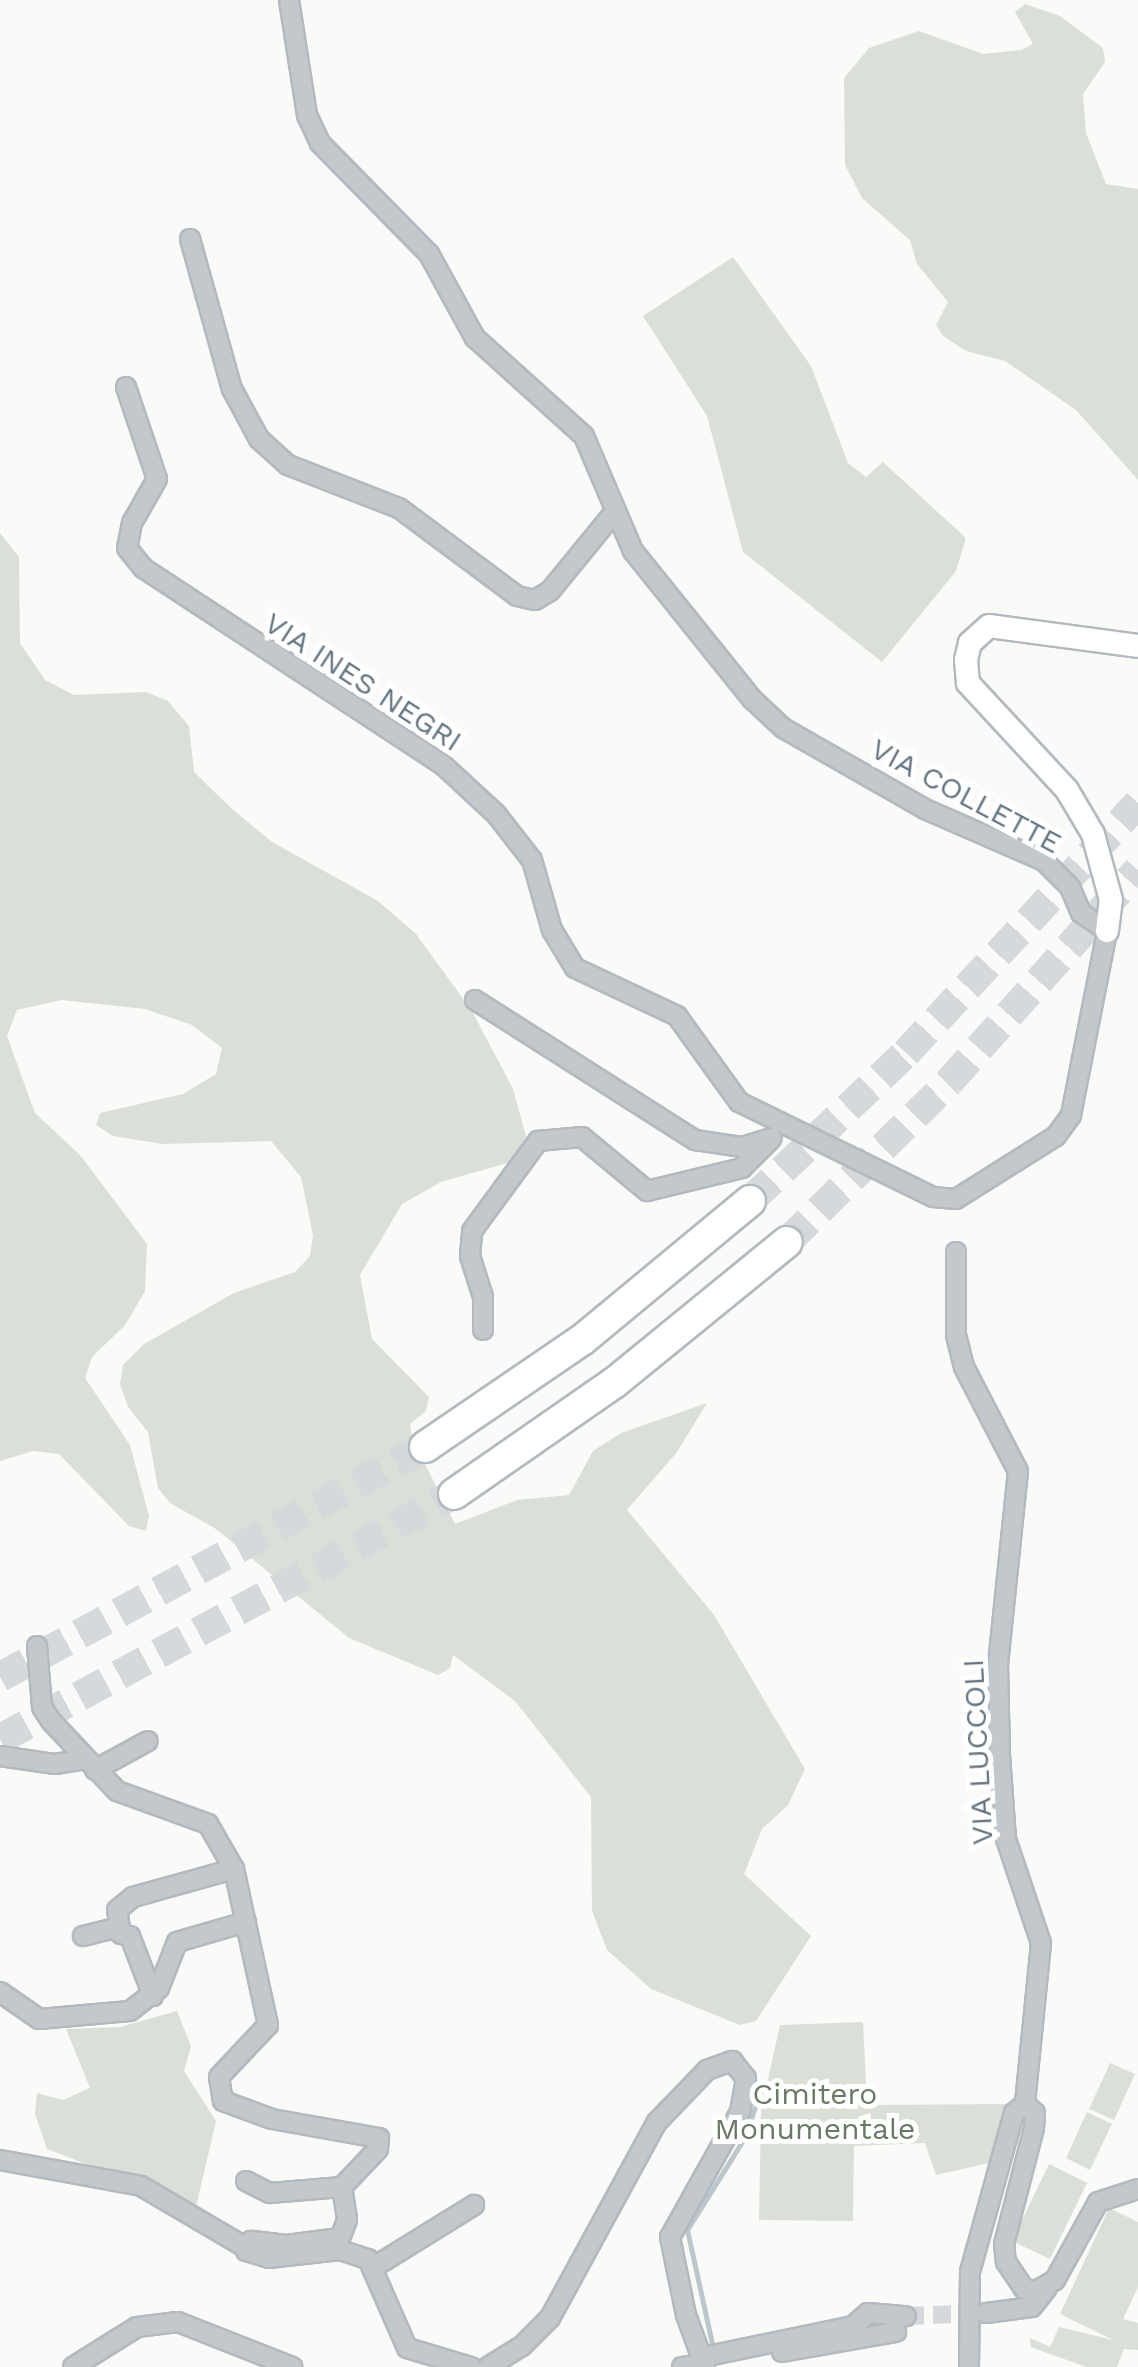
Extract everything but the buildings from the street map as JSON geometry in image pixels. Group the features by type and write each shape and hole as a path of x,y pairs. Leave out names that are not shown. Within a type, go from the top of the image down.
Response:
{"highway":[{"path":"425,1447 582,1340 750,1200"},
{"path":"454,1494 614,1383 787,1242"}],"street":[{"name":"VIA COLLETTE","path":"290,0 307,115 320,143 428,254 476,338 584,436 613,514 634,551 718,659 783,728 925,809 1044,861 1070,887 1082,913 1107,930"},
{"path":"190,239 232,389 258,440 288,465 399,508 517,596 535,600 550,591 613,514"},
{"name":"VIA INES NEGRI","path":"126,387 158,479 132,523 127,548 144,568 443,765 496,814 532,860 552,930 575,968 677,1016 739,1102 775,1132 906,1188 956,1199 1056,1136 1071,1115 1107,930"},
{"path":"1107,930 1111,900 1093,834 1066,790 968,683 966,660 970,642 989,626 1138,646"},
{"path":"475,1000 694,1140 742,1147 775,1132"},
{"path":"484,1330 483,1296 470,1256 472,1231 538,1141 582,1136 648,1191 742,1168 775,1132"},
{"name":"VIA LUCCOLI","path":"956,1252 956,1335 964,1367 1018,1471 998,1662 1006,1838 1041,1943 1025,2104 1014,2114 970,2272 970,2367"},
{"path":"37,1646 42,1708 90,1764 117,1791 208,1824 234,1869 268,2025 260,2040 227,2063 218,2090 223,2102 256,2114 374,2133 378,2149 342,2187 286,2194 246,2182"},
{"path":"0,1756 55,1764 90,1764 148,1741"},
{"path":"119,1927 123,1901 234,1869"},
{"path":"0,1992 16,2009 55,2021 130,2010 153,1996 177,1942 246,1922"},
{"path":"83,1936 119,1927"},
{"path":"119,1927 130,1936 153,1996"},
{"path":"488,2367 522,2346 550,2318 634,2160 693,2082 716,2066 739,2063 746,2094 732,2130 670,2237 686,2315 705,2364"},
{"path":"1025,2104 1035,2114 1034,2128 1004,2244 1006,2262 1024,2288 1047,2288"},
{"path":"0,2160 141,2186 269,2258 340,2250 374,2267 407,2348 471,2367"},
{"path":"245,2247 251,2241 286,2245 340,2238 347,2220 342,2187"},
{"path":"986,2313 1032,2307 1098,2202 1138,2189"},
{"path":"374,2267 474,2205"},
{"path":"682,2367 853,2326 868,2313 901,2324"},
{"path":"73,2367 137,2326 178,2322 292,2367"}],"green space":[{"path":"1025,4 1060,16 1103,48 1105,62 1083,94 1086,133 1106,184 1138,189 1138,480 1076,410 1005,361 966,351 943,336 936,325 948,302 917,264 910,240 862,198 845,165 844,78 869,48 919,31 983,54 1021,50 1033,44 1015,12"},
{"path":"733,257 811,366 848,463 866,477 883,462 966,538 956,571 882,662 743,552 707,416 643,316"},
{"path":"0,533 19,557 20,643 45,680 74,695 146,692 168,701 189,726 194,772 231,808 272,842 378,901 416,934 472,1011 513,1089 526,1136 514,1161 441,1182 402,1204 360,1275 372,1339 429,1397 426,1411 410,1424 412,1438 455,1524 517,1500 569,1495 593,1451 621,1433 707,1403 677,1452 627,1510 714,1615 805,1769 788,1805 762,1829 744,1874 811,1936 756,2021 740,2025 651,1989 607,1950 592,1911 591,1797 515,1701 453,1655 450,1668 438,1675 349,1638 216,1529 170,1503 158,1488 148,1432 128,1407 120,1384 123,1365 144,1344 234,1293 295,1272 310,1256 313,1235 301,1177 271,1141 163,1144 113,1136 96,1125 100,1113 183,1094 216,1074 222,1048 192,1025 145,1009 61,1000 17,1010 7,1036 35,1113 80,1155 147,1244 145,1291 125,1325 92,1357 85,1378 130,1445 149,1516 146,1531 129,1526 59,1454 33,1451 0,1461"},
{"path":"177,2011 191,2046 184,2071 216,2121 196,2207 47,2149 35,2114 37,2093 63,2100 90,2088 66,2029 120,2027"},
{"name":"Cimitero Monumentale","path":"863,2022 867,2105 1006,2104 1008,2137 998,2161 936,2175 925,2143 854,2146 853,2221 759,2220 761,2111 780,2025"},
{"path":"1110,2063 1135,2074 1114,2120 1089,2109"},
{"path":"1087,2112 1112,2124 1090,2170 1066,2158"},
{"path":"1049,2164 1087,2183 1050,2259 1012,2241"},
{"path":"1109,2208 1138,2222 1138,2287 1123,2319 1138,2323 1138,2350 1124,2349 1117,2367 1086,2367 1031,2347 1030,2338 1050,2347 1059,2327 1113,2340 1060,2314"}],"waterway":[{"path":"713,2348 687,2230 745,2137 762,2085"}],"tunnel":[{"path":"750,1201 906,1053 1138,803"},
{"path":"787,1242 949,1082 1138,870"},
{"path":"0,1677 425,1447"},
{"path":"0,1739 454,1494"},
{"path":"906,2316 981,2313"}]}
